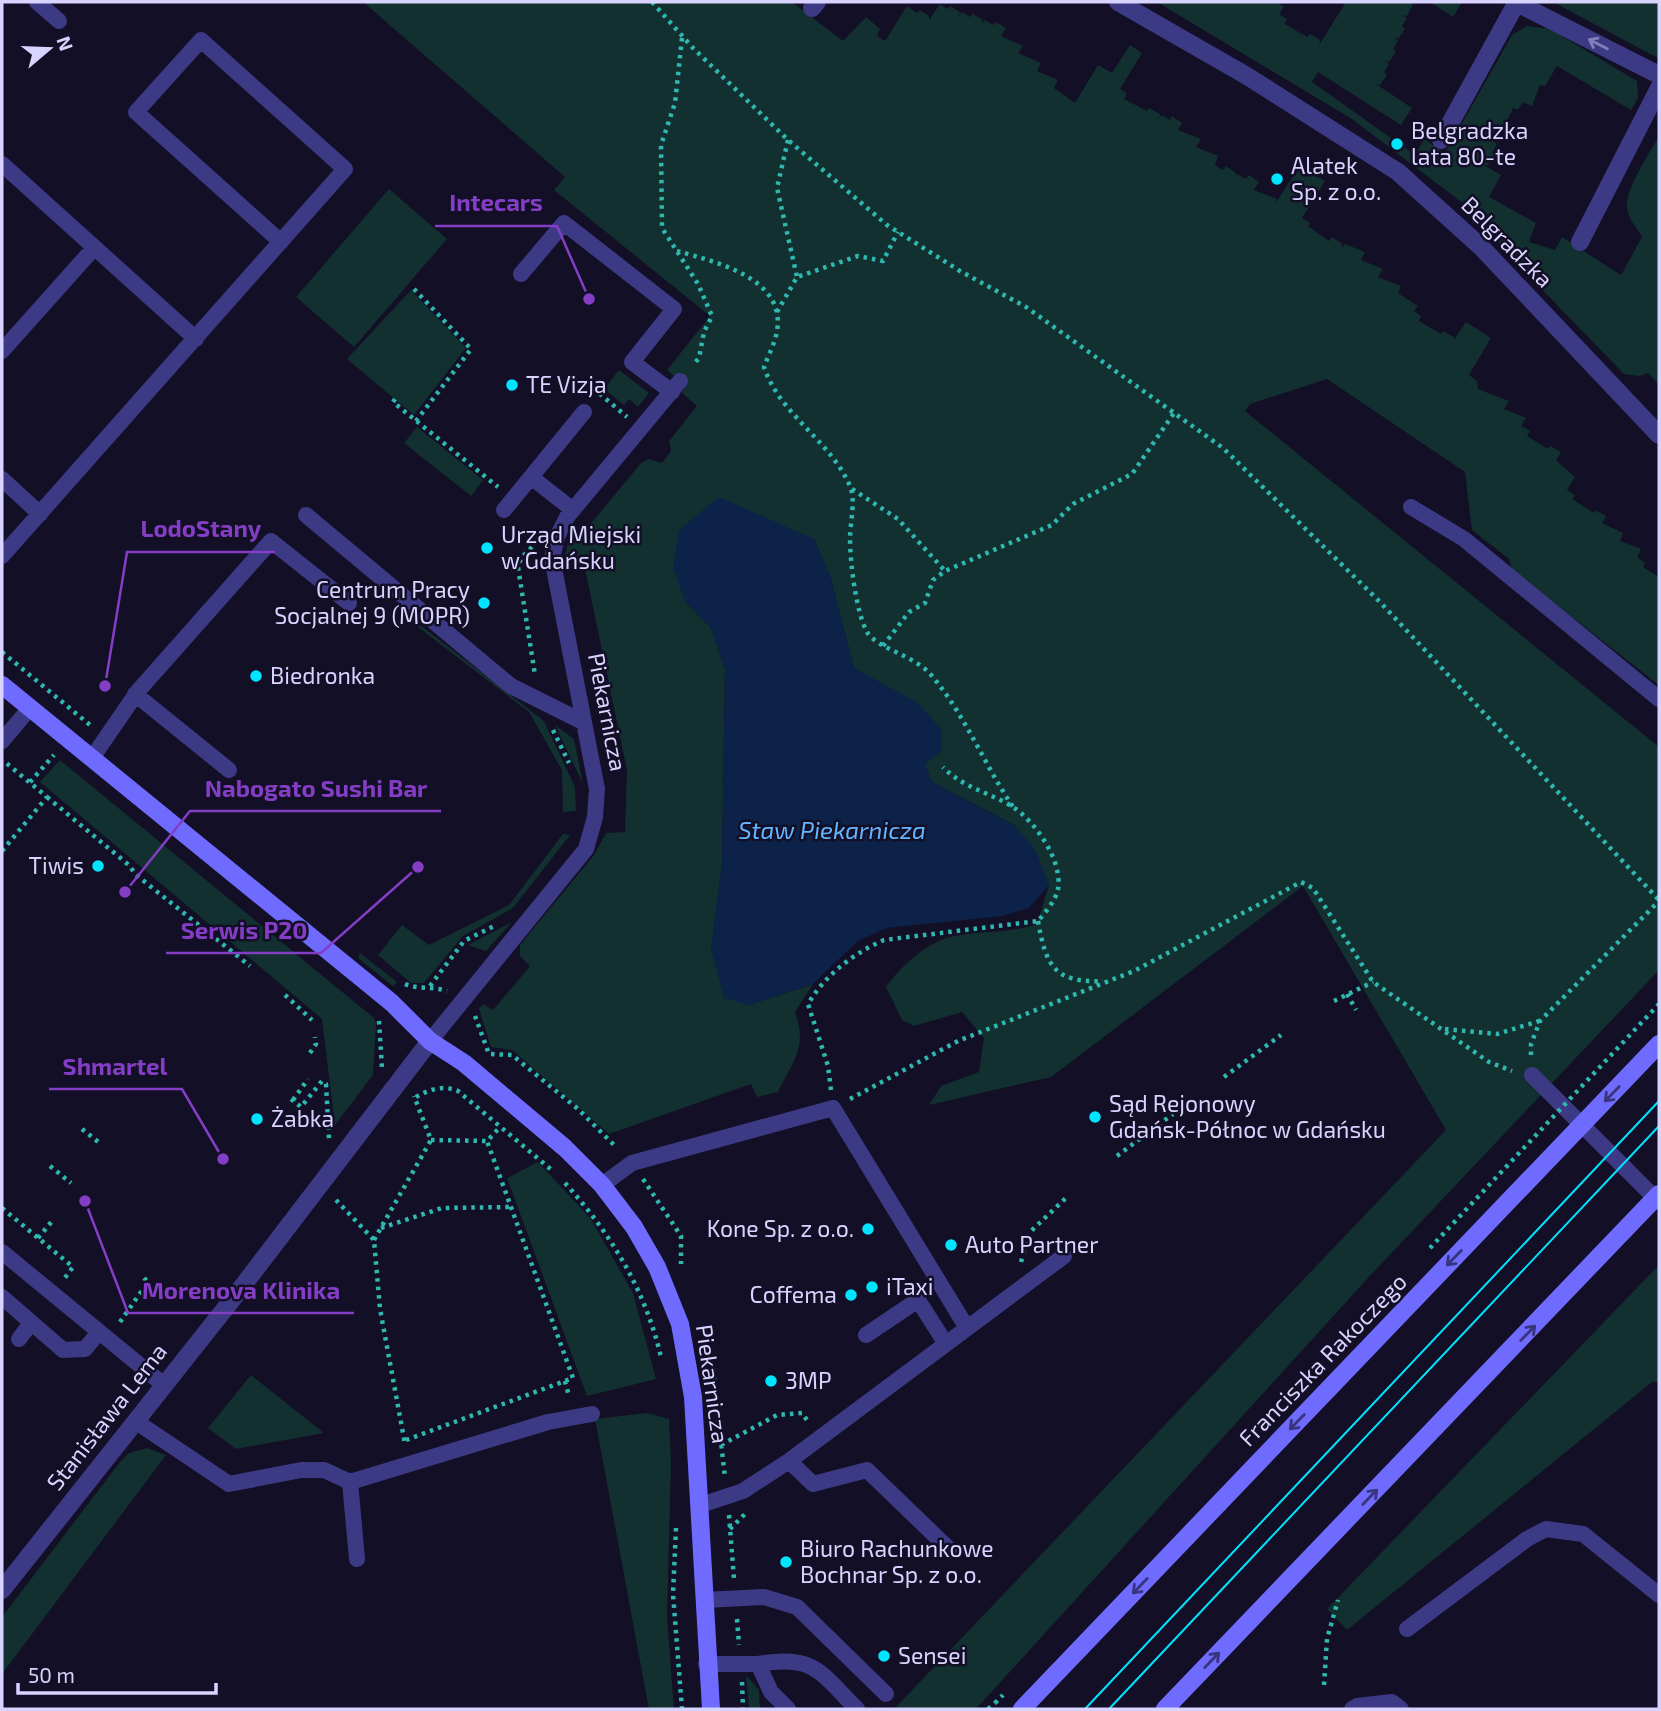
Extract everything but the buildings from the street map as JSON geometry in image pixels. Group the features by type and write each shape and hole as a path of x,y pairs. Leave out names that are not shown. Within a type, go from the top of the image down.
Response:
{"main road":[{"name":"Piekarnicza","path":"2,685 392,1003 430,1041 485,1080 565,1148 602,1185 645,1245 680,1324 693,1397 701,1505 706,1664 711,1709"},
{"name":"Franciszka Rakoczego","path":"1022,1709 1659,1044"},
{"path":"1165,1709 1659,1194"}],"street":[{"name":"Belgradzka","path":"1118,2 1247,76 1398,172 1481,247 1659,435"},
{"path":"1441,140 1516,2 1659,75"},
{"path":"1580,242 1659,88"},
{"name":"Stanisława Lema","path":"2,1590 430,1041"}],"lane":[{"path":"37,2 59,21"},
{"path":"2,556 196,339 345,169 201,40 136,112 281,242"},
{"path":"2,165 196,339"},
{"path":"521,274 564,222 674,309 632,362 676,387"},
{"path":"2,351 94,248"},
{"name":"Piekarnicza","path":"430,1041 586,849 595,817 597,789 552,558 557,537 573,510 676,387"},
{"path":"504,510 588,405"},
{"path":"531,477 573,510"},
{"path":"2,480 40,514"},
{"path":"1412,507 1464,539 1659,699"},
{"path":"306,515 511,686 583,722"},
{"path":"92,758 135,694 271,541 349,603"},
{"path":"135,694 229,770"},
{"path":"2,741 30,708"},
{"path":"1532,1075 1659,1202"},
{"path":"602,1185 632,1163 833,1108 967,1328"},
{"path":"2,1252 164,1385"},
{"path":"701,1505 743,1491 789,1461 1064,1256"},
{"path":"2,1297 63,1350 74,1352 85,1349 99,1332"},
{"path":"866,1335 918,1300 946,1344"},
{"path":"19,1339 32,1323"},
{"path":"135,1421 229,1484 301,1470 324,1470 350,1482 548,1422 592,1414"},
{"path":"789,1461 813,1484 867,1470 951,1551"},
{"path":"350,1482 357,1559"},
{"path":"1407,1629 1527,1539 1546,1529 1583,1534 1659,1595"},
{"path":"704,1600 764,1597 797,1607 886,1694"},
{"path":"706,1664 758,1664 786,1659 812,1665 857,1709"},
{"path":"758,1664 771,1692 788,1709"},
{"path":"1352,1709 1392,1702 1401,1709"}],"path":[{"path":"652,2 682,37 788,140 898,232 1026,307 1223,448 1379,601 1659,900 1540,1021 1531,1044 1532,1075 1489,1062 1373,982 1313,888 1301,882 1287,887 1215,930 1107,981 958,1041 855,1097"},
{"path":"676,387 699,358 704,332 712,316 698,284 662,228 661,145 674,103 682,37"},
{"path":"788,140 776,188 797,277"},
{"path":"898,232 883,261 858,256 797,277 777,312 777,332 764,367 771,390 839,466 852,489 898,519 945,571"},
{"path":"677,251 754,278 777,312"},
{"path":"415,289 471,349 416,421"},
{"path":"588,405 595,390 629,418"},
{"path":"395,399 393,402 501,490 507,482"},
{"path":"883,646 909,612 925,603 933,580 945,571 1052,525 1073,504 1132,474 1174,412"},
{"path":"852,489 850,541 860,611 868,634 883,646 910,656 931,674 956,708 991,775 1013,807 1027,819 1045,845 1059,873 1058,892 1038,921 1042,945 1054,969 1073,981 1107,981"},
{"path":"2,652 106,738"},
{"path":"30,782 57,752"},
{"path":"2,759 130,866 135,874 250,965"},
{"path":"943,767 962,784 1013,807"},
{"path":"2,851 47,797"},
{"path":"828,1066 808,1004 817,989 865,949 884,940 913,935 1006,927 1038,921"},
{"path":"397,977 407,985 421,989 430,986 452,995"},
{"path":"1334,1002 1373,982"},
{"path":"1347,994 1356,1010"},
{"path":"285,995 312,1020"},
{"path":"1440,1028 1497,1034 1540,1021"},
{"path":"1224,1077 1281,1035"},
{"path":"310,1053 316,1044 315,1037"},
{"path":"308,1079 292,1100 301,1107 322,1081 326,1084 328,1124"},
{"path":"412,1465 404,1441 380,1309 374,1240 431,1139 416,1097 428,1090 453,1089 560,1177 614,1243 639,1293 662,1361"},
{"path":"1117,1156 1174,1114"},
{"path":"431,1139 487,1141 501,1126"},
{"path":"82,1129 102,1145"},
{"path":"404,1441 573,1378 487,1141"},
{"path":"50,1166 71,1183"},
{"path":"1026,1240 1068,1196"},
{"path":"336,1199 374,1240"},
{"path":"380,1229 442,1208 512,1207"},
{"path":"38,1238 53,1220"},
{"path":"127,1311 148,1282 144,1278"},
{"path":"560,1399 570,1396 565,1381"},
{"path":"721,1445 777,1415 802,1413 810,1424"},
{"path":"676,1527 673,1594 682,1709"},
{"path":"1324,1685 1327,1639 1338,1600"},
{"path":"988,1709 995,1703"}],"green space":[{"path":"363,2 792,2 843,41 866,17 880,29 877,36 885,41 907,6 917,13 920,10 929,16 929,20 940,4 960,12 959,16 962,12 970,17 973,14 983,20 982,24 985,20 1006,28 1001,36 1023,46 1018,53 1041,63 1037,71 1058,80 1054,88 1075,103 1098,65 1112,73 1130,45 1142,53 1120,89 1127,93 1124,99 1147,111 1149,108 1160,114 1159,118 1162,115 1170,120 1172,116 1182,123 1178,130 1201,139 1196,147 1218,156 1215,165 1223,170 1226,166 1236,173 1235,177 1237,174 1246,179 1249,175 1259,182 1254,190 1277,199 1275,204 1299,167 1325,181 1302,218 1310,223 1308,226 1329,241 1332,237 1342,244 1342,248 1345,244 1365,252 1361,260 1383,269 1378,277 1401,286 1398,293 1418,306 1414,311 1421,316 1419,321 1441,334 1443,331 1454,337 1453,341 1466,322 1491,338 1469,375 1477,381 1478,389 1509,401 1504,409 1526,418 1521,426 1530,431 1527,436 1548,449 1550,446 1561,452 1556,460 1575,477 1567,490 1575,495 1572,499 1594,513 1596,510 1606,516 1602,523 1623,533 1620,541 1641,549 1637,557 1645,563 1643,567 1659,577 1659,685 1512,570 1509,559 1472,530 1465,472 1327,379 1250,404 1245,411 1659,747 1659,970 1367,1279 976,1709 894,1709 1446,1130 1303,886 1051,1077 929,1105 941,1086 979,1072 984,1038 962,1012 914,1026 902,1020 886,987 914,957 941,940 1037,924 1049,885 1014,825 932,782 880,684 854,668 830,576 814,539 685,601 711,628 725,669 722,864 711,949 749,1005 813,984 795,1012 799,1024 799,1045 778,1092 757,1097 751,1084 609,1134 512,1050 491,1047 479,1009 483,1004 493,1010 530,966 520,956 520,945 594,855 606,833 625,832 627,770 583,559 565,556 568,542 583,533 641,463 649,459 662,463 671,451 669,441 697,406 682,393 686,386 667,370 710,316 554,190 565,177"},
{"path":"1157,2 1276,2 1284,7 1279,14 1287,19 1285,24 1307,37 1310,34 1320,40 1319,45 1346,2 1411,2 1413,5 1407,16 1402,15 1407,18 1402,26 1405,29 1398,39 1394,38 1398,41 1393,49 1396,52 1389,62 1385,61 1389,64 1384,72 1387,75 1380,85 1376,84 1412,108 1401,125 1318,72 1312,82 1415,155 1424,139 1445,153 1512,35 1527,26 1550,29 1637,81 1638,98 1631,110 1557,66 1545,86 1540,85 1532,106 1523,102 1518,110 1513,108 1497,142 1493,141 1497,144 1492,153 1495,155 1488,165 1484,165 1501,175 1489,197 1536,223 1529,242 1555,250 1562,237 1621,275 1642,237 1629,215 1627,199 1659,136 1659,385 1648,373 1639,376 1624,374 1464,204 1352,119"},
{"path":"1430,2 1462,2 1453,17"},
{"path":"1553,2 1659,2 1659,58 1654,56"},
{"path":"389,189 447,239 354,347 296,297"},
{"path":"411,290 466,348 414,415 347,359"},
{"path":"619,370 649,393 638,407 629,399 624,405 604,389"},
{"path":"417,427 483,480 471,496 404,443"},
{"path":"420,625 544,721 575,787 576,811 563,812 562,770 529,712 418,627"},
{"path":"555,725 574,739 583,784"},
{"path":"60,760 374,1018 376,1024 373,1075 335,1125 322,1019 40,782"},
{"path":"563,834 570,835 513,908 463,936 424,983 411,983 378,955 402,925 429,945 509,905"},
{"path":"512,922 486,951 468,945"},
{"path":"360,953 397,982 393,986 358,958"},
{"path":"538,1162 591,1219 633,1293 656,1379 587,1396 507,1178"},
{"path":"1659,1265 1659,1382 1652,1382 1347,1630 1327,1609"},
{"path":"251,1375 324,1433 236,1449 208,1428"},
{"path":"647,1413 669,1419 671,1462 667,1617 674,1709 649,1709 595,1419"},
{"path":"147,1448 166,1455 2,1674 2,1617 120,1462 129,1453"},
{"path":"746,1675 759,1690 760,1709 749,1709"}],"water":[{"name":"Staw Piekarnicza","path":"719,497 814,539 830,576 854,668 918,703 941,729 942,751 925,764 932,782 1014,825 1035,849 1049,885 1029,908 1002,916 886,928 858,941 813,984 749,1005 724,998 711,949 722,864 725,669 711,628 685,601 673,568 679,530"}],"tram line":[{"path":"1085,1709 1659,1101"},
{"path":"1109,1709 1659,1126"}],"place":[{"name":"Belgradzka lata 80-te","path":"1397,144"},
{"name":"Alatek Sp. z o.o.","path":"1277,179"},
{"name":"Intecars","path":"589,299"},
{"name":"TE Vizja","path":"512,385"},
{"name":"Urząd Miejski w Gdańsku","path":"487,548"},
{"name":"Centrum Pracy Socjalnej 9 (MOPR)","path":"484,603"},
{"name":"Biedronka","path":"256,676"},
{"name":"LodoStany","path":"105,686"},
{"name":"Tiwis","path":"98,866"},
{"name":"Serwis P20","path":"418,867"},
{"name":"Nabogato Sushi Bar","path":"125,892"},
{"name":"Sąd Rejonowy Gdańsk-Północ w Gdańsku","path":"1095,1117"},
{"name":"Żabka","path":"257,1119"},
{"name":"Shmartel","path":"223,1159"},
{"name":"Morenova Klinika","path":"85,1201"},
{"name":"Kone Sp. z o.o.","path":"868,1229"},
{"name":"Auto Partner","path":"951,1245"},
{"name":"iTaxi","path":"872,1287"},
{"name":"Coffema","path":"851,1295"},
{"name":"3MP","path":"771,1381"},
{"name":"Biuro Rachunkowe Bochnar Sp. z o.o.","path":"786,1562"},
{"name":"Sensei","path":"884,1656"}]}
